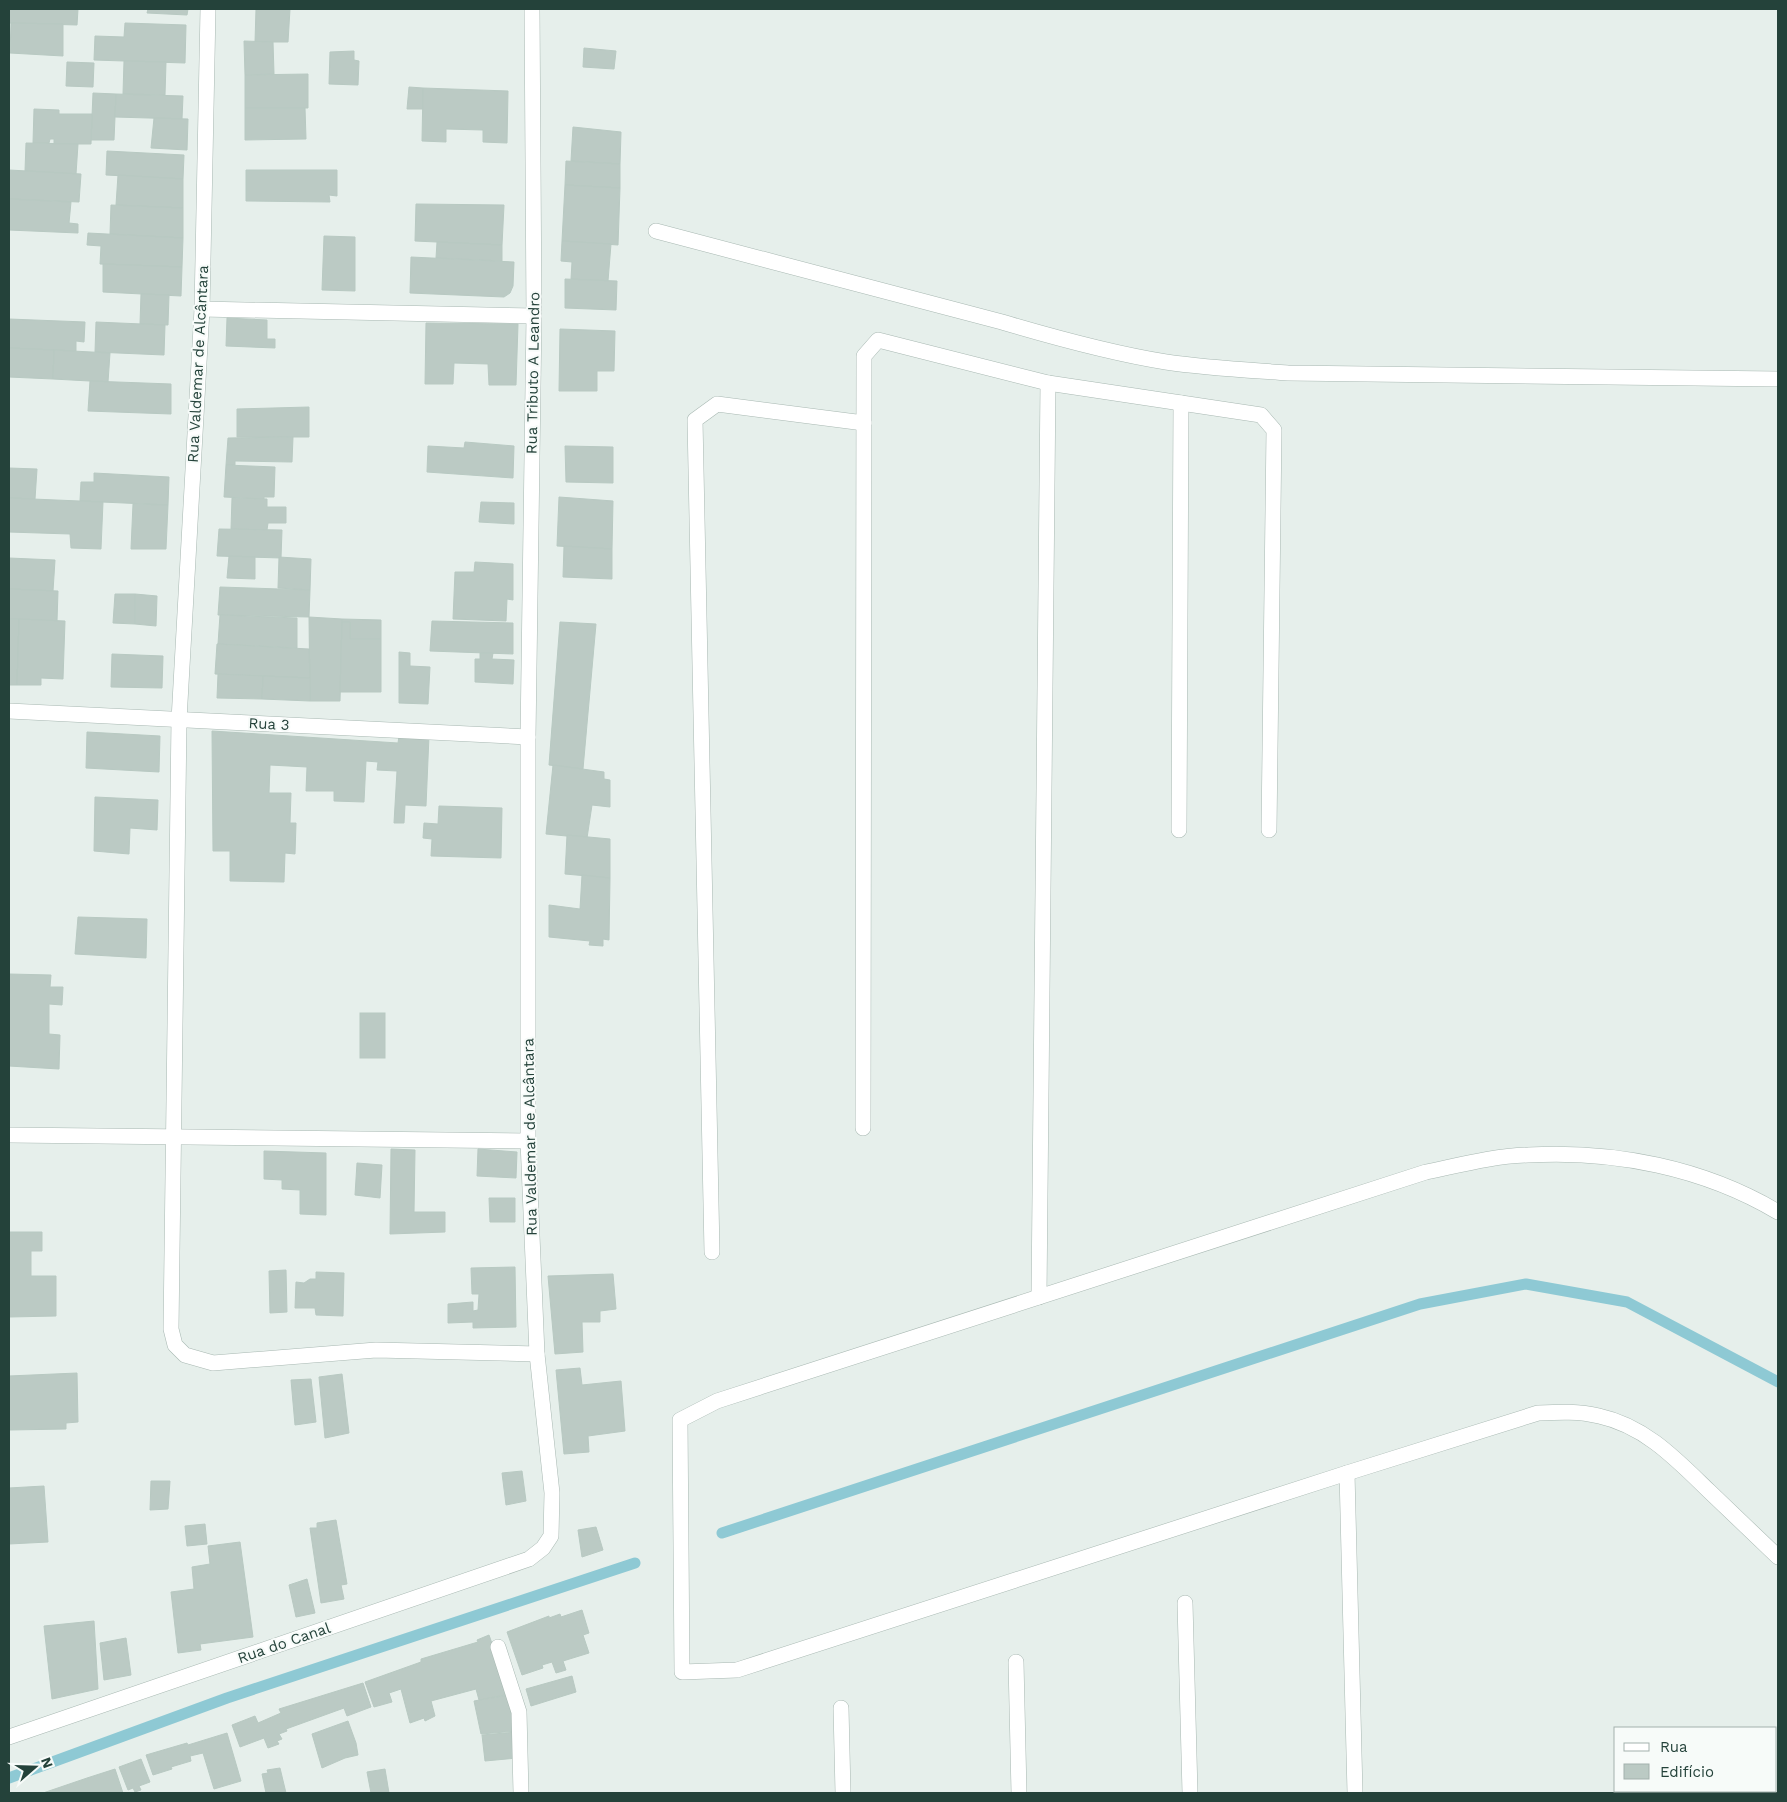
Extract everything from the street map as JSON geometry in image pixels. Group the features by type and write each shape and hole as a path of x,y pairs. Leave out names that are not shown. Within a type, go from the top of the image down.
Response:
{"street":[{"name":"Rua Valdemar de Alcântara","path":"208,9 202,309 179,720 171,1329 175,1345 185,1355 213,1363 376,1350 536,1354"},
{"name":"Rua Tributo A Leandro","path":"528,737 534,316 532,9"},
{"path":"656,231 993,319 1056,338 1165,362 1288,373 1778,379"},
{"path":"202,309 534,316"},
{"path":"863,1128 864,356 878,340 1048,383 1261,415 1274,430 1268,830"},
{"path":"1040,1297 1048,383"},
{"path":"1179,830 1181,403"},
{"path":"712,1252 695,420 716,404 864,423"},
{"name":"Rua 3","path":"9,711 528,737"},
{"name":"Rua Valdemar de Alcântara","path":"528,737 528,1141 536,1354 552,1493 551,1536"},
{"path":"9,1135 528,1141"},
{"path":"1778,1212 1723,1185 1678,1170 1630,1160 1579,1154 1527,1154 1476,1161 1426,1172 717,1401 680,1420 682,1672 737,1670 1346,1473 1538,1413 1569,1412 1599,1416 1632,1428 1648,1437 1670,1453 1778,1557"},
{"path":"1346,1473 1355,1793"},
{"name":"Rua do Canal","path":"9,1737 521,1562 529,1559 543,1548 551,1536"},
{"path":"1185,1603 1190,1793"},
{"path":"498,1647 518,1712 521,1793"},
{"path":"1016,1662 1019,1793"},
{"path":"841,1708 844,1793"}],"building":[{"path":"9,9 78,9 77,25 9,23"},
{"path":"148,9 188,9 187,15 147,13"},
{"path":"256,9 290,9 288,42 255,42"},
{"path":"11,23 63,24 63,56 10,53"},
{"path":"125,23 186,25 185,63 94,60 95,36 124,37"},
{"path":"244,41 273,42 274,74 245,75"},
{"path":"584,48 616,51 614,69 583,67"},
{"path":"354,51 354,60 359,61 358,85 329,84 330,52"},
{"path":"124,61 166,62 165,95 123,94"},
{"path":"67,62 94,63 93,87 66,86"},
{"path":"308,74 308,108 245,108 245,75"},
{"path":"409,87 423,88 423,109 407,109"},
{"path":"423,88 508,91 507,143 483,142 483,130 446,129 446,142 422,141"},
{"path":"93,93 116,94 114,140 91,140"},
{"path":"116,94 183,96 182,119 115,117"},
{"path":"245,108 305,108 306,139 245,140"},
{"path":"34,109 59,110 59,114 92,114 91,144 54,144 54,139 50,139 49,143 33,143"},
{"path":"154,118 188,119 187,150 151,148"},
{"path":"573,127 621,132 620,164 571,161"},
{"path":"26,143 78,144 76,174 25,171"},
{"path":"107,151 184,155 183,179 106,175"},
{"path":"566,161 620,164 620,188 565,185"},
{"path":"9,170 81,174 79,202 9,199"},
{"path":"246,170 337,170 337,196 329,195 330,202 246,201"},
{"path":"118,175 183,179 183,208 116,205"},
{"path":"565,185 620,188 618,245 562,241"},
{"path":"9,199 71,202 69,223 78,224 78,233 9,230"},
{"path":"416,204 504,205 502,245 415,241"},
{"path":"111,205 183,208 183,238 110,234"},
{"path":"88,233 183,238 182,267 100,264 101,246 87,245"},
{"path":"324,236 355,237 355,291 322,290"},
{"path":"562,241 611,244 608,281 571,279 572,262 561,261"},
{"path":"437,242 502,245 502,261 436,258"},
{"path":"411,257 514,262 513,286 510,293 504,297 410,293"},
{"path":"103,264 182,267 181,296 103,292"},
{"path":"565,279 617,281 616,310 565,308"},
{"path":"141,294 169,295 168,325 140,324"},
{"path":"227,318 267,320 267,339 275,339 275,348 226,346"},
{"path":"9,319 85,322 84,342 76,341 76,351 9,348"},
{"path":"96,322 165,325 164,355 95,352"},
{"path":"426,323 518,324 516,385 489,385 488,364 454,363 453,384 425,384"},
{"path":"560,329 615,331 614,371 597,371 597,391 559,391"},
{"path":"9,348 54,350 53,379 9,377"},
{"path":"54,350 110,353 108,382 53,379"},
{"path":"90,381 171,384 171,414 88,411"},
{"path":"309,407 309,437 237,437 237,409"},
{"path":"293,437 292,462 235,461 235,465 226,465 228,438"},
{"path":"465,442 514,446 513,478 427,472 428,446 464,448"},
{"path":"565,446 613,447 613,483 566,482"},
{"path":"226,465 275,467 274,497 264,497 264,499 224,497"},
{"path":"9,468 37,469 35,499 9,498"},
{"path":"94,473 169,477 168,505 80,501 81,482 94,482"},
{"path":"559,497 613,501 612,549 557,546"},
{"path":"9,498 103,502 101,549 71,548 70,534 9,532"},
{"path":"232,498 267,499 267,507 286,507 286,523 268,523 267,530 231,529"},
{"path":"481,502 514,503 514,524 479,522"},
{"path":"133,504 168,505 166,549 131,549"},
{"path":"219,529 282,530 281,558 217,556"},
{"path":"564,546 612,549 612,579 563,577"},
{"path":"229,556 255,557 255,579 227,578"},
{"path":"279,557 311,559 310,590 278,588"},
{"path":"9,558 55,560 53,591 9,589"},
{"path":"475,562 513,564 513,600 507,599 506,621 453,619 455,572 474,572"},
{"path":"220,587 310,590 309,617 218,615"},
{"path":"9,589 58,591 57,621 9,619"},
{"path":"115,594 135,594 135,624 113,623"},
{"path":"135,594 157,596 156,626 135,624"},
{"path":"220,615 297,618 297,648 218,644"},
{"path":"309,617 342,619 340,701 310,701"},
{"path":"9,619 19,619 17,685 9,685"},
{"path":"19,619 65,621 63,679 41,678 41,685 17,685"},
{"path":"342,619 381,620 381,639 350,639 350,622 342,622"},
{"path":"432,621 513,623 513,654 430,651"},
{"path":"342,622 350,622 350,639 381,639 381,692 340,692"},
{"path":"560,622 596,624 583,769 549,765"},
{"path":"217,644 309,649 310,678 215,674"},
{"path":"399,652 410,653 410,666 430,667 428,704 399,703"},
{"path":"480,653 493,653 492,659 514,660 513,684 475,682 475,659 480,659"},
{"path":"112,654 163,656 162,688 111,687"},
{"path":"218,674 263,676 262,699 217,698"},
{"path":"263,676 310,678 310,701 262,699"},
{"path":"212,731 398,743 399,736 429,736 426,806 405,805 404,823 394,823 397,771 377,770 378,762 366,761 364,802 334,801 334,791 306,791 307,767 270,765 269,793 291,793 290,823 296,823 295,854 285,853 284,882 230,881 230,851 213,851"},
{"path":"87,732 160,736 159,772 86,768"},
{"path":"553,765 604,772 604,779 610,780 610,807 592,805 587,838 546,834"},
{"path":"95,797 158,800 157,830 130,828 129,854 94,851"},
{"path":"439,806 502,808 501,858 431,856 432,839 423,838 424,823 438,824"},
{"path":"567,835 610,839 610,878 565,874"},
{"path":"582,875 610,878 609,940 603,939 603,946 589,945 590,941 549,937 549,905 580,909"},
{"path":"78,917 147,919 146,958 75,954"},
{"path":"9,974 51,975 50,987 63,987 62,1005 49,1004 49,1034 60,1035 59,1069 9,1066"},
{"path":"360,1013 385,1013 385,1058 360,1058"},
{"path":"391,1149 415,1150 414,1212 445,1212 445,1232 390,1234"},
{"path":"478,1149 517,1152 516,1178 477,1176"},
{"path":"264,1151 326,1153 326,1215 300,1214 300,1190 282,1189 282,1180 264,1179"},
{"path":"357,1163 382,1165 380,1198 355,1195"},
{"path":"489,1198 515,1198 515,1222 490,1222"},
{"path":"9,1232 42,1232 42,1251 31,1251 31,1276 56,1276 56,1316 9,1317"},
{"path":"515,1267 516,1327 473,1328 473,1322 448,1323 448,1304 473,1302 473,1311 478,1310 479,1294 472,1294 471,1268"},
{"path":"286,1270 287,1312 270,1313 269,1271"},
{"path":"316,1272 344,1273 343,1316 316,1315 315,1308 295,1308 296,1282 304,1283 310,1279 316,1279"},
{"path":"613,1274 616,1309 600,1311 600,1322 582,1322 583,1352 555,1354 548,1276"},
{"path":"580,1368 582,1385 621,1381 625,1431 588,1436 589,1452 564,1454 556,1370"},
{"path":"77,1373 78,1422 66,1423 66,1429 9,1430 9,1376"},
{"path":"342,1374 349,1433 325,1438 319,1377"},
{"path":"311,1379 316,1422 295,1425 291,1380"},
{"path":"522,1471 526,1501 506,1505 502,1473"},
{"path":"151,1481 170,1481 168,1509 150,1510"},
{"path":"44,1486 48,1542 9,1544 9,1488"},
{"path":"336,1520 347,1584 341,1585 344,1599 321,1603 310,1528 317,1528 317,1523"},
{"path":"205,1524 207,1544 187,1546 185,1526"},
{"path":"596,1527 603,1550 582,1557 578,1530"},
{"path":"240,1542 253,1637 200,1644 201,1650 178,1653 171,1592 194,1589 192,1567 210,1564 208,1546"},
{"path":"307,1579 315,1613 296,1617 289,1585"},
{"path":"582,1610 589,1633 583,1635 589,1653 563,1661 566,1670 556,1673 552,1662 542,1665 543,1668 522,1675 507,1632 549,1616 549,1618 560,1614 561,1617"},
{"path":"94,1621 98,1689 52,1699 44,1626"},
{"path":"489,1635 510,1694 479,1700 476,1689 431,1701 435,1716 425,1721 424,1718 410,1723 401,1689 389,1693 392,1702 374,1707 365,1682 421,1662 421,1659 478,1642 477,1640"},
{"path":"126,1638 131,1675 104,1680 100,1643"},
{"path":"572,1676 576,1692 531,1706 526,1689"},
{"path":"363,1683 371,1707 347,1716 344,1708 286,1729 287,1731 279,1734 282,1739 277,1741 279,1744 268,1748 264,1738 240,1747 232,1725 255,1716 258,1723 281,1713 279,1709"},
{"path":"508,1695 517,1731 481,1734 474,1701"},
{"path":"348,1721 358,1755 345,1758 322,1768 312,1734"},
{"path":"517,1732 517,1758 485,1761 482,1735"},
{"path":"227,1733 241,1781 214,1789 203,1753 190,1756 191,1761 153,1775 146,1755"},
{"path":"141,1759 150,1782 139,1786 141,1790 135,1792 133,1788 128,1790 119,1767"},
{"path":"280,1768 286,1793 266,1793 262,1774 268,1773 267,1770"},
{"path":"115,1769 123,1793 43,1793 87,1778"},
{"path":"385,1769 389,1793 371,1793 367,1772"}],"waterway":[{"path":"722,1533 1420,1304 1526,1284 1627,1302 1778,1382"},
{"path":"9,1778 227,1698 635,1563"}]}
